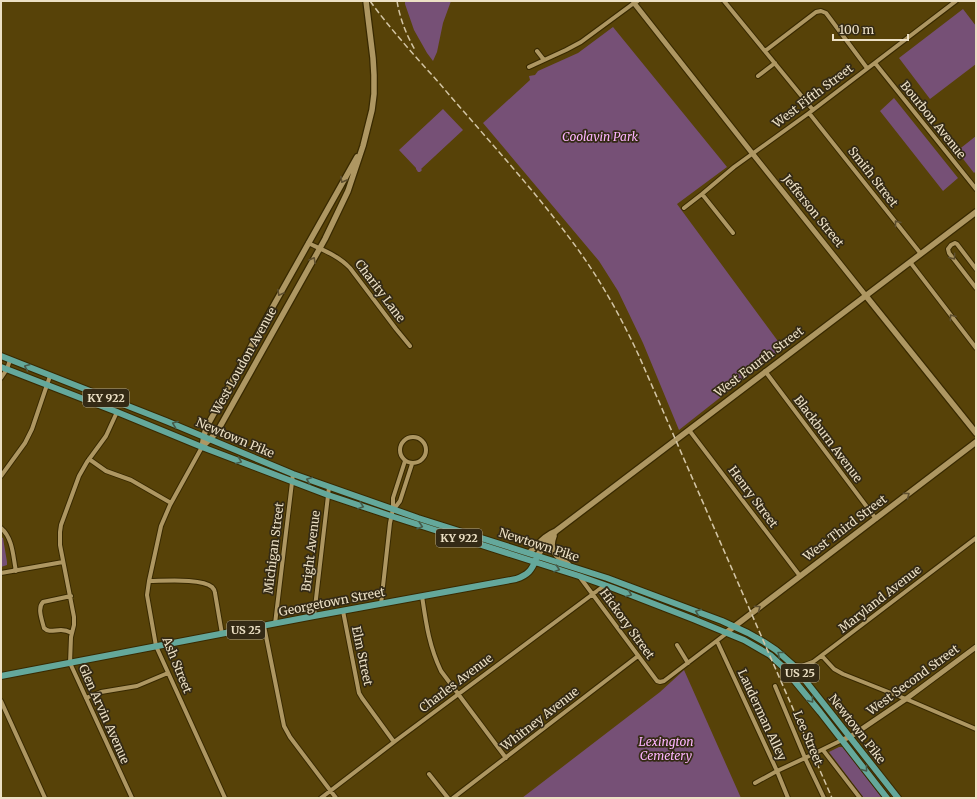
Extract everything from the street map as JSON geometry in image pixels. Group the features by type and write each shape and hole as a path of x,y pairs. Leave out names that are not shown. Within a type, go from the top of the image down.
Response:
{"main road":[{"name":"West Loudon Avenue","path":"202,447 217,432 325,239 348,191 363,146 375,89 366,1"},
{"name":"West Loudon Avenue","path":"202,447 206,428 363,146"},
{"name":"West Fourth Street","path":"538,556 556,531 976,212"},
{"name":"Jefferson Street","path":"866,296 976,433"},
{"name":"Newtown Pike","path":"1,356 204,436 328,495 605,585 744,640 770,655 784,667 888,798"},
{"name":"Newtown Pike","path":"4,368 202,447 292,478 329,487 569,565 646,592 734,626 764,642 793,665 898,798"},
{"name":"West Third Street","path":"727,632 976,442"},
{"name":"West Fourth Street","path":"529,553 550,533 556,531"},
{"path":"556,531 552,539 553,551 569,565"},
{"name":"Georgetown Street","path":"1,676 516,579 526,574 532,568 538,556"}],"street":[{"name":"Smith Street","path":"724,1 775,63 921,254"},
{"name":"West Fifth Street","path":"684,208 752,153 811,111 956,1"},
{"path":"529,66 566,50 580,42 636,2"},
{"name":"Jefferson Street","path":"636,2 752,153 866,296"},
{"path":"765,51 816,12 824,11 868,68"},
{"path":"537,51 544,60"},
{"path":"758,76 775,63"},
{"name":"Bourbon Avenue","path":"875,63 976,189"},
{"path":"702,194 733,233"},
{"name":"Charity Lane","path":"308,243 337,257 350,268 410,346"},
{"path":"975,285 949,253 948,248 955,243 957,244 976,269"},
{"path":"910,262 976,348"},
{"path":"1,378 4,368 10,360"},
{"name":"Blackburn Avenue","path":"765,372 876,518"},
{"path":"1,476 29,437 50,376"},
{"name":"Glen Arvin Avenue","path":"117,412 106,436 89,459 79,476 61,525 60,539 74,616 69,658 70,662 132,798"},
{"name":"Henry Street","path":"689,430 800,576"},
{"path":"411,437 420,438 426,445 426,454 422,460 416,464 405,461 400,454 403,442 411,437"},
{"name":"Ash Street","path":"202,447 171,503 161,526 147,595 156,646 225,798"},
{"path":"89,459 106,471 131,480 171,503"},
{"path":"380,604 393,509 393,498 405,461"},
{"path":"393,509 400,501 412,464"},
{"name":"Michigan Street","path":"275,624 292,478"},
{"name":"Bright Avenue","path":"314,616 329,487"},
{"path":"1,528 10,540 16,571"},
{"name":"Maryland Avenue","path":"793,665 802,666 813,662 822,656 976,538"},
{"path":"1,573 63,562"},
{"name":"Hickory Street","path":"579,576 657,681 664,681 688,663"},
{"path":"149,580 193,581 212,587 215,593 222,634"},
{"name":"Charles Avenue","path":"322,798 394,742 605,585"},
{"path":"71,596 43,602 41,603 40,608 45,630 50,632 62,630 72,633"},
{"path":"422,596 431,645 442,671 506,758"},
{"name":"Elm Street","path":"343,611 359,693 394,742"},
{"path":"264,626 284,726 290,737 336,798"},
{"path":"677,645 688,663 727,632"},
{"name":"Lauderman Alley","path":"717,641 788,798"},
{"name":"West Second Street","path":"755,784 777,771 850,737 906,699 976,647"},
{"name":"Whitney Avenue","path":"453,798 638,656"},
{"path":"822,656 839,672 976,729"},
{"path":"806,681 813,662"},
{"path":"86,698 101,692 137,686 168,673"},
{"name":"Lee Street","path":"775,686 805,758 824,798"},
{"path":"1,702 45,798"},
{"path":"823,750 860,798"},
{"path":"429,774 448,798"}],"green space":[{"path":"405,1 451,1 443,23 437,52 433,61 414,30"},
{"path":"963,9 976,26 976,64 930,99 899,58"},
{"name":"Coolavin Park","path":"613,27 727,167 677,204 783,348 679,430 643,343 618,291 599,261 483,123 530,80 529,76 535,75 538,71 578,53"},
{"path":"894,98 958,178 943,191 880,111"},
{"path":"443,109 463,130 421,169 422,170 420,172 418,172 399,150"},
{"path":"976,136 976,171 974,173 957,151"},
{"path":"1,537 3,538 7,565 1,567"},
{"name":"Lexington Cemetery","path":"684,670 741,798 522,798 660,692"},
{"path":"839,747 843,747 882,798 864,798 829,752"}],"railway":[{"path":"370,1 386,22 542,203 584,257 610,298 639,356 832,798"},
{"path":"397,1 404,26 415,50"}]}
